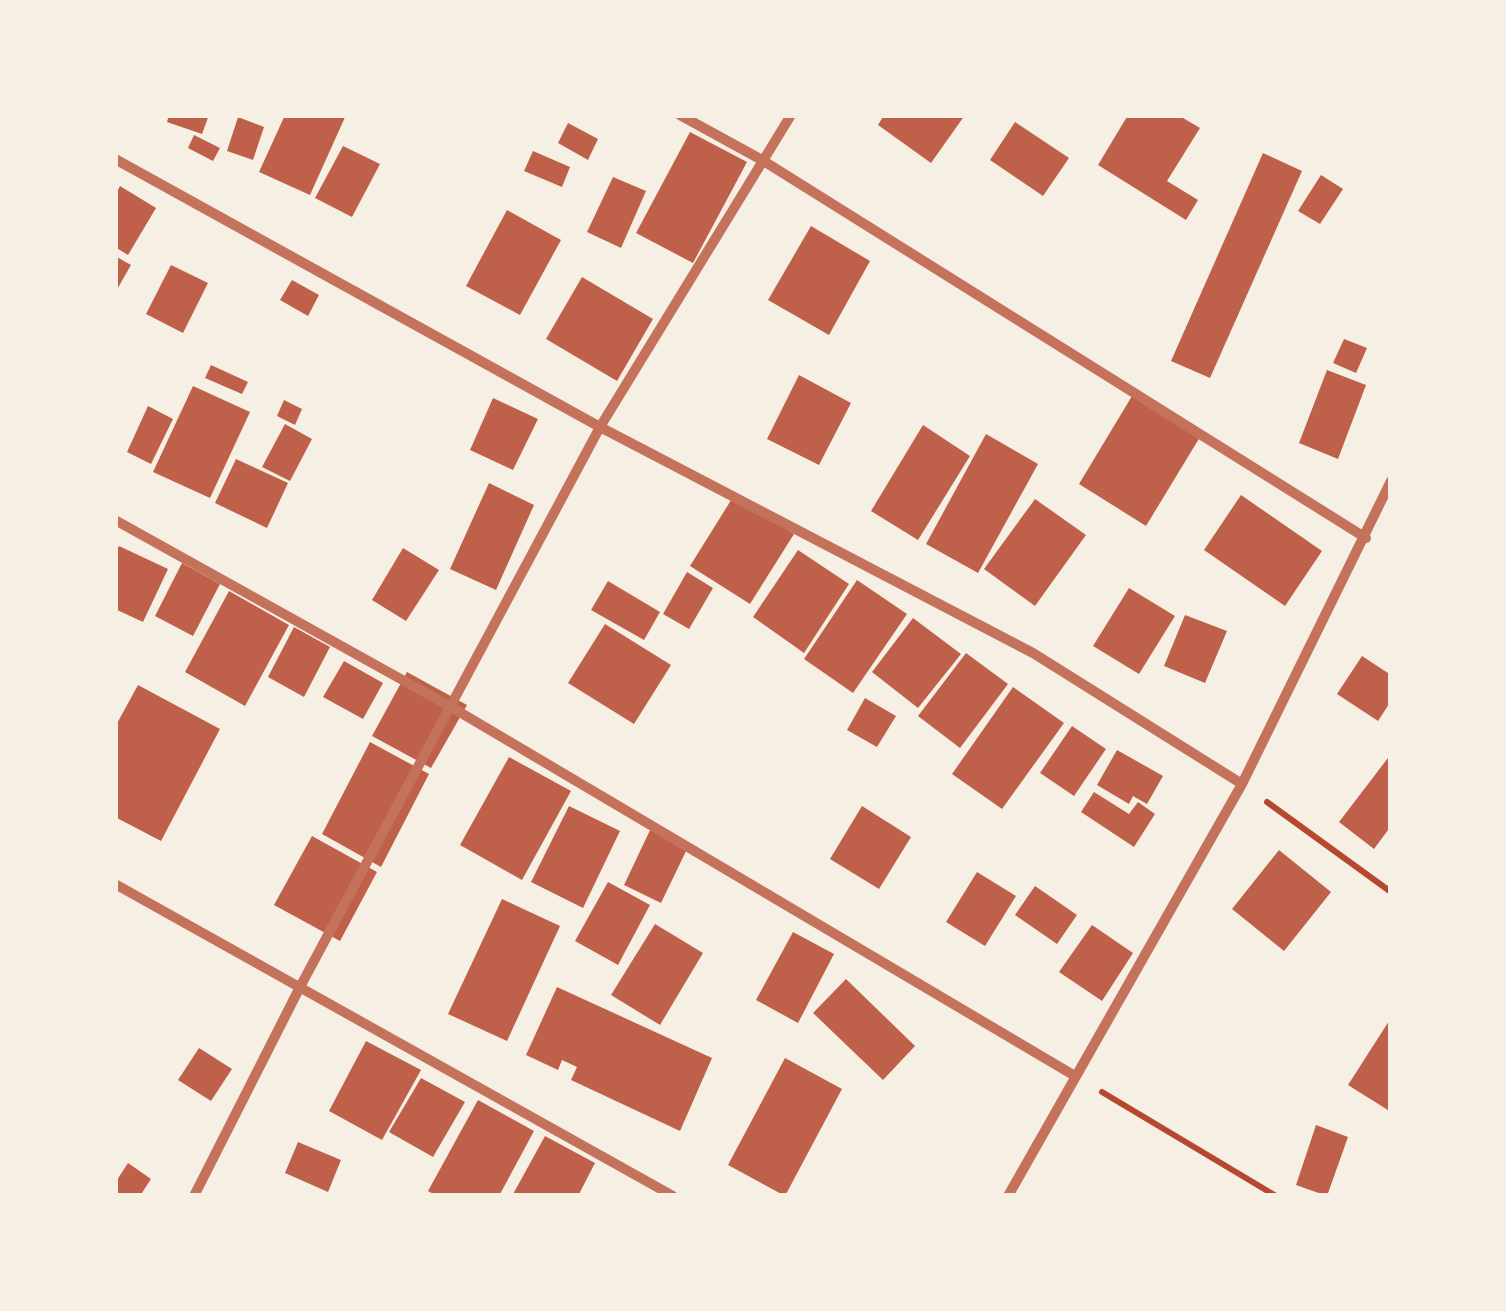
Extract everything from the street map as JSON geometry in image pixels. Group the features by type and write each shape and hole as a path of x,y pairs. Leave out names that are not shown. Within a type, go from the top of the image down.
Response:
{"street":[{"path":"680,115 762,160 1366,538"},
{"path":"194,1196 300,987 600,427 791,115"},
{"path":"115,159 600,427 1034,653 1242,784"},
{"path":"1008,1196 1242,784 1391,481"},
{"path":"115,520 451,707 1076,1076"},
{"path":"115,884 672,1196"}],"path":[{"path":"1242,784 1391,892"},
{"path":"1076,1076 1276,1196"}],"building":[{"path":"169,115 209,115 202,134 167,122"},
{"path":"285,115 346,115 310,195 259,172"},
{"path":"884,115 965,115 931,163 878,125"},
{"path":"1128,115 1178,115 1200,128 1167,181 1198,200 1186,220 1098,165"},
{"path":"238,117 264,127 253,160 227,151"},
{"path":"1015,122 1069,158 1043,196 990,160"},
{"path":"568,123 598,139 588,160 558,143"},
{"path":"690,132 747,162 693,263 636,233"},
{"path":"194,135 220,148 213,161 188,148"},
{"path":"343,146 380,164 352,217 315,198"},
{"path":"533,151 570,167 562,187 524,171"},
{"path":"1263,153 1302,171 1210,378 1171,361"},
{"path":"1321,175 1343,189 1320,224 1298,211"},
{"path":"613,177 646,191 621,248 587,232"},
{"path":"120,186 156,208 128,255 115,247 115,196"},
{"path":"507,210 561,240 520,315 466,286"},
{"path":"811,226 870,261 829,335 768,300"},
{"path":"115,256 131,265 115,293"},
{"path":"171,265 208,283 183,333 146,314"},
{"path":"582,277 653,319 617,381 546,339"},
{"path":"292,280 319,295 308,316 280,300"},
{"path":"1344,339 1367,348 1356,373 1333,363"},
{"path":"211,365 248,382 242,394 205,378"},
{"path":"1327,370 1366,385 1338,459 1299,443"},
{"path":"799,375 851,403 819,465 767,439"},
{"path":"193,386 250,412 210,498 153,472"},
{"path":"1132,396 1200,437 1146,526 1079,484"},
{"path":"493,398 538,419 513,470 470,450"},
{"path":"284,400 302,409 295,425 277,416"},
{"path":"148,406 173,419 151,464 127,452"},
{"path":"285,424 312,439 290,481 262,467"},
{"path":"923,425 970,456 918,540 871,511"},
{"path":"986,434 1038,464 978,573 926,544"},
{"path":"236,459 288,483 267,528 215,503"},
{"path":"489,483 534,505 496,590 450,569"},
{"path":"1241,495 1322,551 1285,606 1204,550"},
{"path":"733,497 794,534 750,604 690,566"},
{"path":"1035,499 1086,535 1035,606 984,569"},
{"path":"119,546 168,569 143,622 115,609 115,554"},
{"path":"403,548 439,570 406,621 372,600"},
{"path":"798,550 849,584 804,653 753,617"},
{"path":"182,563 220,584 193,636 155,616"},
{"path":"687,572 713,588 689,629 663,614"},
{"path":"857,580 907,614 853,693 804,659"},
{"path":"608,581 660,612 644,640 591,610"},
{"path":"1129,588 1175,616 1139,674 1093,646"},
{"path":"229,591 289,625 245,706 185,672"},
{"path":"1185,615 1227,631 1205,683 1164,666"},
{"path":"913,618 961,654 918,708 872,672"},
{"path":"605,624 671,665 634,724 568,683"},
{"path":"294,627 330,647 304,697 268,677"},
{"path":"966,653 1008,684 960,748 918,716"},
{"path":"1362,656 1391,675 1391,701 1378,721 1337,694"},
{"path":"344,661 383,683 363,719 323,697"},
{"path":"407,672 467,705 431,768 372,736"},
{"path":"138,685 220,729 161,841 115,817 115,727"},
{"path":"1013,687 1064,723 1002,809 952,774"},
{"path":"865,698 896,716 877,747 847,730"},
{"path":"1072,726 1106,749 1074,796 1040,773"},
{"path":"370,742 429,774 381,867 322,834"},
{"path":"1117,750 1163,776 1147,804 1133,796 1129,804 1097,785"},
{"path":"1391,754 1391,826 1374,849 1339,822"},
{"path":"509,757 571,791 522,880 460,845"},
{"path":"1094,792 1129,814 1138,802 1155,814 1134,847 1081,812"},
{"path":"569,806 620,831 583,908 531,882"},
{"path":"862,806 911,837 879,889 830,859"},
{"path":"652,826 689,845 661,903 624,885"},
{"path":"312,836 377,872 340,941 274,905"},
{"path":"1279,850 1331,892 1284,951 1232,909"},
{"path":"977,872 1016,896 985,946 946,922"},
{"path":"608,882 650,905 618,965 575,941"},
{"path":"1035,886 1077,915 1057,944 1015,915"},
{"path":"502,899 560,926 507,1041 448,1014"},
{"path":"655,924 703,953 660,1025 611,995"},
{"path":"1092,925 1133,953 1102,1001 1059,972"},
{"path":"793,932 834,954 798,1023 756,1000"},
{"path":"846,979 915,1046 883,1080 813,1013"},
{"path":"557,987 712,1058 680,1131 571,1080 577,1067 562,1060 558,1070 526,1055"},
{"path":"1391,1023 1391,1112 1348,1085"},
{"path":"366,1041 421,1070 382,1140 329,1111"},
{"path":"199,1048 232,1069 211,1101 178,1080"},
{"path":"785,1058 842,1089 785,1196 728,1165"},
{"path":"421,1078 465,1102 433,1157 389,1132"},
{"path":"478,1100 534,1131 499,1196 437,1196 428,1191"},
{"path":"1316,1125 1348,1137 1327,1196 1296,1185"},
{"path":"545,1136 595,1163 578,1196 512,1196"},
{"path":"298,1142 341,1160 328,1192 285,1173"},
{"path":"128,1163 151,1179 140,1196 115,1195 115,1183"}]}
